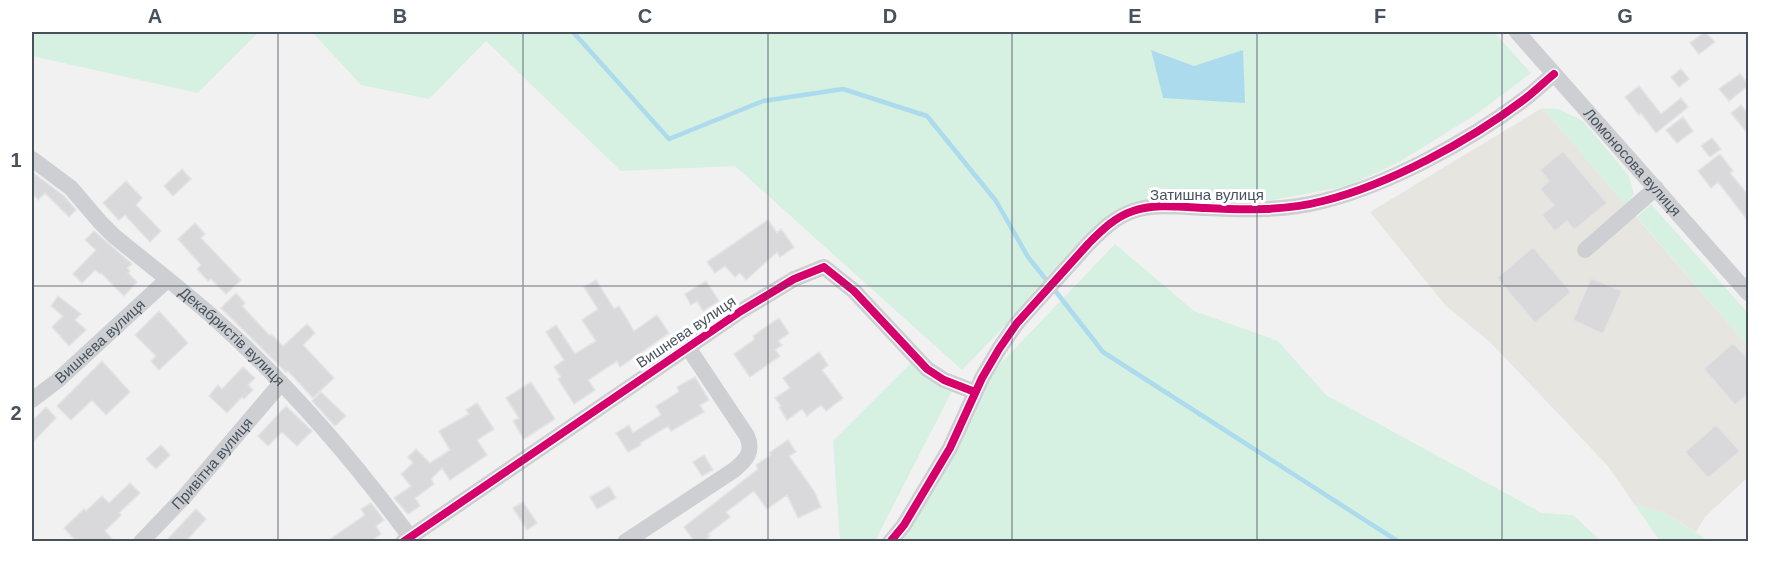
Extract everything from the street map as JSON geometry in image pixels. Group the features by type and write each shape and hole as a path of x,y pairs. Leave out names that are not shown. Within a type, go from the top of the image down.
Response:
{"street":[{"name":"Ломоносова вулиця","path":"1517,32 1749,293"},
{"name":"Затишна вулиця","path":"890,542 904,525 950,448 990,364 1017,323 1080,253 1109,225 1125,214 1141,208 1284,208 1322,202 1370,186 1430,157 1476,131 1523,100 1554,74"},
{"name":"Декабристів вулиця","path":"32,159 71,188 105,227 214,318 281,383 376,492 406,539"},
{"path":"1585,250 1656,188"},
{"name":"Вишнева вулиця","path":"406,539 687,346 794,279 824,267 854,291 927,369 944,380 975,392"},
{"name":"Вишнева вулиця","path":"32,400 57,381 167,280"},
{"path":"625,542 734,470 750,452 747,436 687,346"},
{"name":"Привітна вулиця","path":"141,542 185,496 281,383"}],"shaded area":[{"path":"1542,108 1748,346 1748,477 1705,517 1696,532 1665,513 1635,505 1607,465 1490,342 1446,306 1370,212"}],"green space":[{"path":"32,32 259,32 198,93 32,56"},
{"path":"312,32 1494,32 1531,73 1475,115 1399,162 1348,186 1262,202 1115,212 962,370 735,166 621,171 486,41 429,99 361,85","holes":["1152,50 1194,66 1163,98"]},
{"path":"1542,108 1559,109 1583,121 1629,176 1634,194 1626,205"},
{"path":"1651,204 1748,313 1748,346 1637,217"},
{"path":"1115,244 1194,311 1278,341 1326,395 1542,513 1573,515 1601,541 897,542 984,381"},
{"path":"917,357 954,387 875,541 840,541 833,441"},
{"path":"1635,505 1665,513 1709,541 1660,541"}],"water":[{"path":"1151,50 1194,66 1243,50 1245,103 1163,98"}],"building":[{"path":"1705,32 1715,42 1699,54 1690,43"},
{"path":"1681,69 1689,79 1679,87 1671,77"},
{"path":"1740,74 1749,85 1729,101 1719,89"},
{"path":"1639,86 1661,114 1681,98 1688,107 1656,133 1625,97"},
{"path":"1741,105 1749,115 1749,135 1731,113"},
{"path":"1683,117 1693,131 1677,143 1666,130"},
{"path":"1712,138 1721,149 1710,157 1701,146"},
{"path":"1563,151 1607,203 1574,230 1567,221 1555,231 1542,215 1554,205 1540,189 1549,181 1540,170"},
{"path":"1720,154 1733,171 1730,173 1749,196 1749,222 1718,182 1711,188 1698,171"},
{"path":"182,169 191,179 173,196 164,186"},
{"path":"32,172 64,196 76,210 69,217 45,193 38,200 32,193"},
{"path":"126,181 142,198 136,205 161,231 150,242 125,215 119,220 103,203"},
{"path":"768,220 777,233 781,229 794,247 780,257 777,252 746,280 740,273 735,277 725,266 715,273 707,262"},
{"path":"195,223 205,234 201,238 241,280 226,294 211,279 208,281 197,269 201,265 178,239"},
{"path":"94,231 132,264 127,268 130,271 128,273 137,282 124,296 95,270 82,283 73,274 96,250 85,240"},
{"path":"1533,247 1571,292 1535,323 1497,278"},
{"path":"1591,278 1622,291 1603,334 1573,320"},
{"path":"596,280 614,309 619,306 634,331 657,315 669,333 620,367 617,361 588,380 595,390 574,404 558,379 561,377 554,367 564,360 546,332 556,325 575,354 596,341 582,320 598,309 584,287"},
{"path":"706,281 719,301 703,311 697,301 691,305 685,294"},
{"path":"236,293 245,303 242,306 270,336 271,334 283,346 307,324 315,333 303,345 334,378 313,398 288,371 286,372 221,308"},
{"path":"58,296 81,314 75,320 86,330 69,346 52,327 63,316 51,306"},
{"path":"159,311 188,343 159,370 151,361 156,356 135,335"},
{"path":"779,318 789,333 778,341 782,345 775,350 780,356 750,377 734,354 755,339 753,336"},
{"path":"1733,343 1749,360 1749,393 1735,405 1704,369"},
{"path":"819,352 828,365 822,370 843,398 826,411 821,405 807,416 802,409 787,420 775,398 790,388 783,378"},
{"path":"102,361 130,392 106,415 92,400 71,420 57,406"},
{"path":"243,367 255,378 248,385 253,390 244,399 242,397 227,413 209,396 218,385 222,389"},
{"path":"695,377 709,400 700,405 704,412 671,431 668,426 628,452 616,433 629,425 633,433 661,415 656,406 679,392 677,387"},
{"path":"531,382 555,419 524,439 513,421 519,418 506,398"},
{"path":"321,392 346,416 335,426 312,401"},
{"path":"477,403 494,429 477,440 487,455 450,480 442,468 431,479 434,484 415,498 420,506 408,514 394,498 411,486 401,474 413,463 408,457 416,449 430,463 450,450 439,431 469,414 466,410"},
{"path":"286,406 312,431 297,446 282,432 268,446 258,436"},
{"path":"46,407 56,418 32,443 32,421"},
{"path":"1716,425 1740,451 1708,478 1685,452"},
{"path":"788,440 796,452 789,456 814,491 821,507 798,518 787,495 767,509 754,491 726,512 730,517 708,534 710,536 703,542 695,542 684,527 758,469 756,465"},
{"path":"161,445 170,455 156,469 146,459"},
{"path":"704,455 713,470 702,476 693,462"},
{"path":"130,483 140,493 119,513 121,515 105,531 115,542 77,542 64,528 102,496 109,503"},
{"path":"609,486 616,498 597,509 590,497"},
{"path":"523,502 537,523 527,530 513,508"},
{"path":"371,503 384,520 376,526 381,534 370,542 326,542 365,515 361,509"},
{"path":"196,509 206,519 185,542 165,542"}],"waterway":[{"path":"573,32 669,139 763,101 843,89 927,116 996,201 1028,257 1048,282"},
{"path":"1053,288 1103,352 1399,542"}],"cycle path":[{"path":"890,542 904,525 950,448 982,378 1017,323 1089,243 1115,220 1133,211 1150,207 1280,208 1309,204 1348,194 1401,173 1453,146 1501,116 1554,74"},
{"path":"403,542 741,311 794,279 824,267 854,291 927,369 944,380 975,392"}]}
